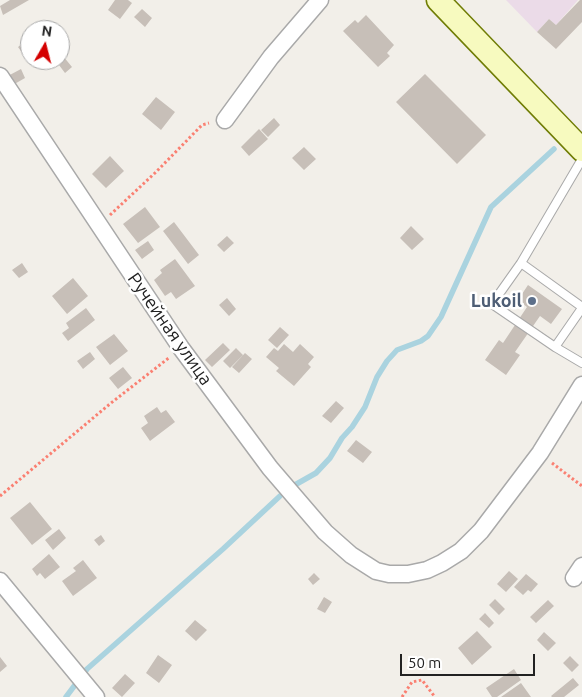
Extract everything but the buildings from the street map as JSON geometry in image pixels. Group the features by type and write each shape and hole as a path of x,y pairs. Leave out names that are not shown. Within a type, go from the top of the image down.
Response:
{"main road":[{"path":"438,0 582,150"}],"street":[{"path":"225,120 271,58 320,0"},
{"name":"Ручейная улица","path":"0,76 181,348 270,468 325,532 351,555 376,570 389,574 408,574 427,570 461,551 481,531 540,453 582,385"},
{"path":"0,581 96,697"}],"lane":[{"path":"582,159 521,263 492,304 554,347 582,363"},
{"path":"521,263 582,307 554,347"}],"path":[{"path":"98,225 156,172 202,125 225,120"},
{"path":"0,496 111,403 181,348"},
{"path":"540,453 582,486"},
{"path":"402,697 412,682 422,680 434,697"}],"shaded area":[{"path":"506,0 578,0 556,25 549,19 537,32"}],"waterway":[{"path":"293,486 316,473 330,458 365,407 377,377 387,361 397,350 421,341 428,336 441,317 491,207 554,149"},
{"path":"66,697 87,669 280,496"}],"place":[{"name":"Lukoil","path":"532,301"}]}
